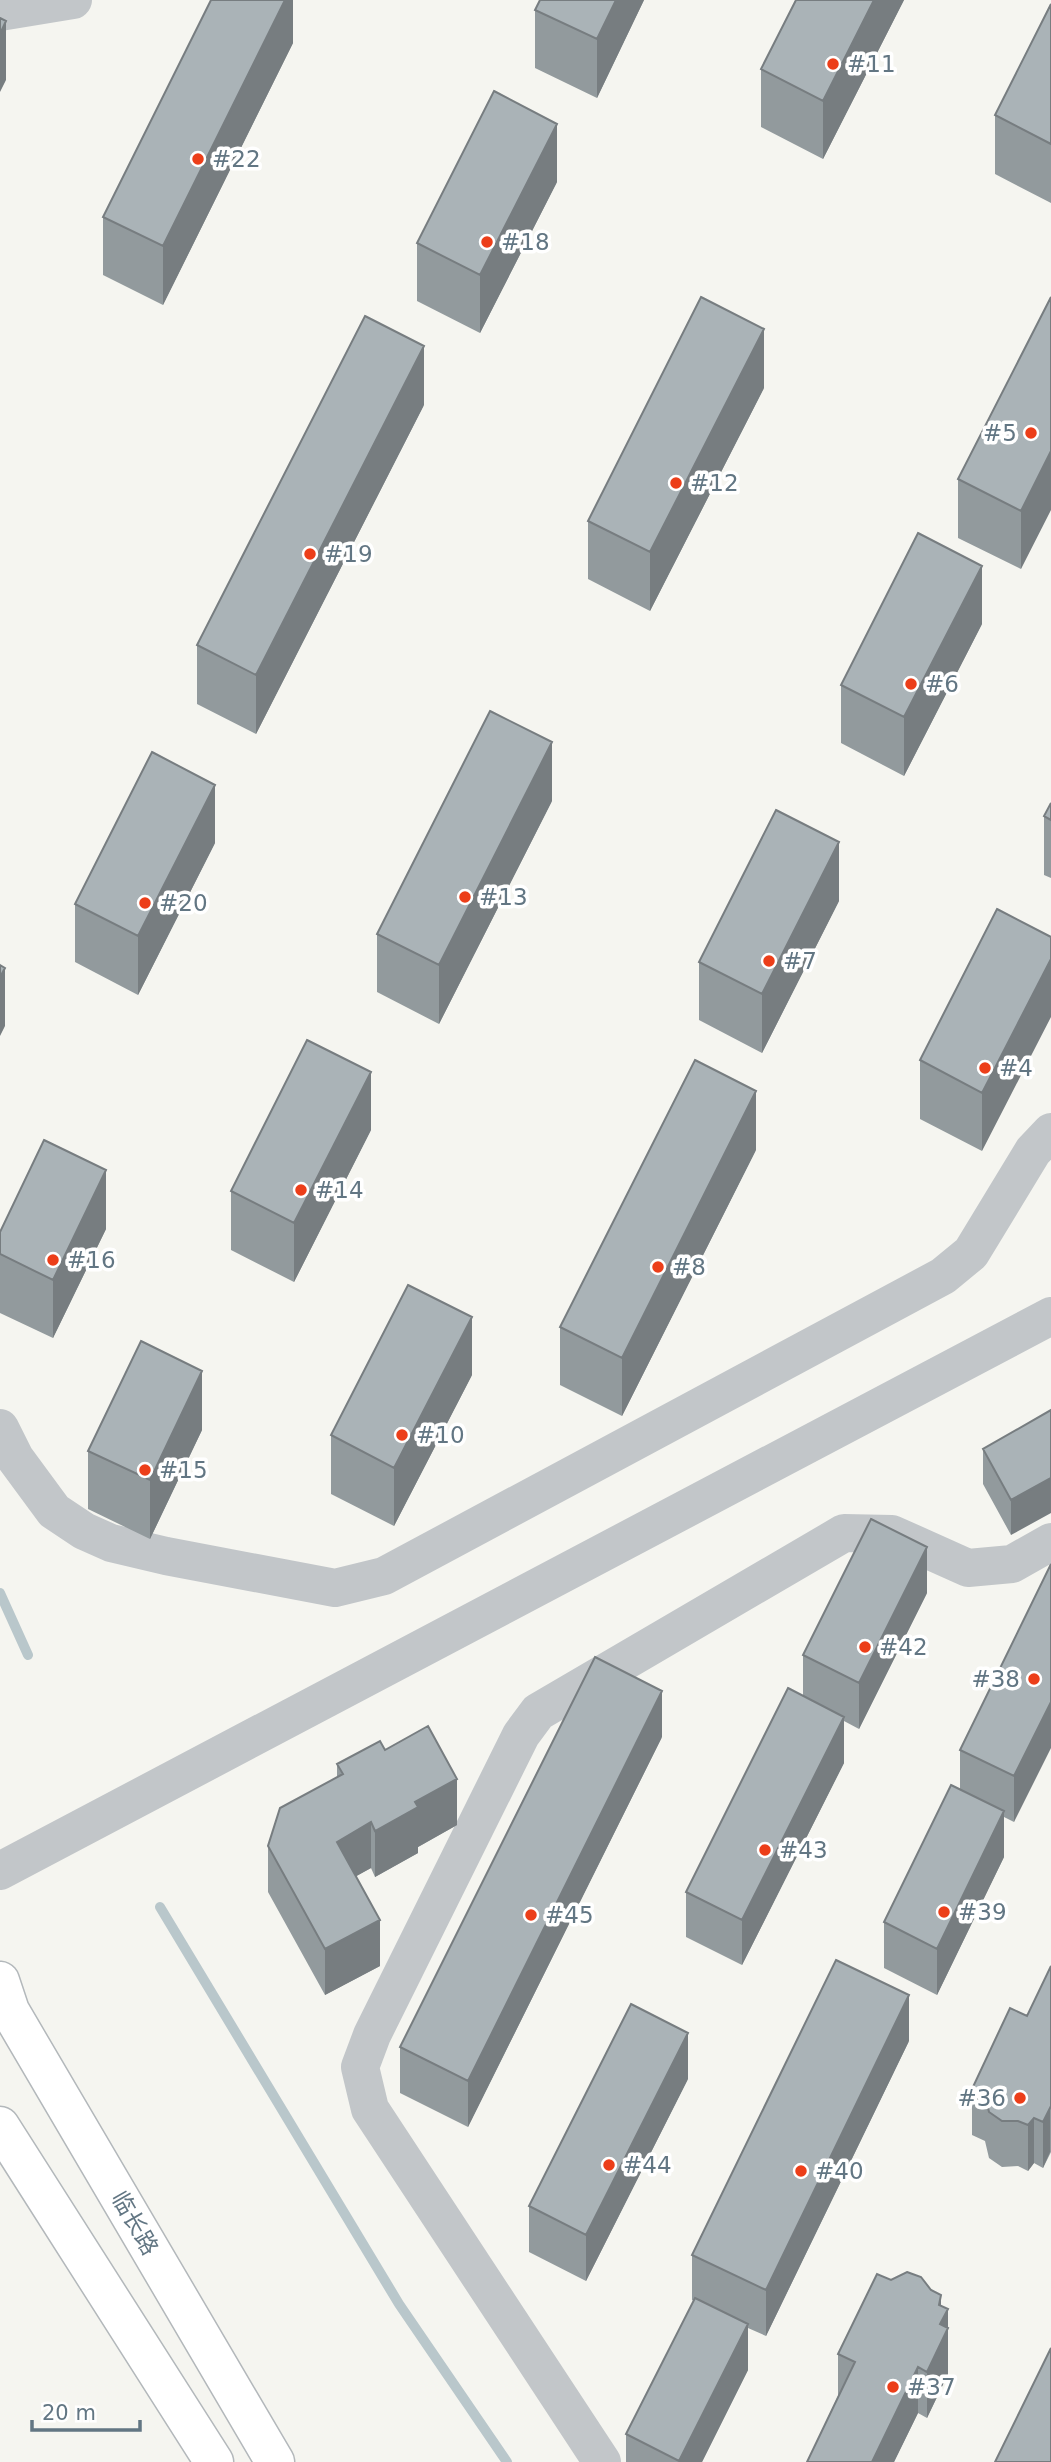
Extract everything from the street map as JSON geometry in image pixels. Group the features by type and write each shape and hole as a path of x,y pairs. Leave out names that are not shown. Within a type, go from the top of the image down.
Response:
{"main road":[{"name":"临长路","path":"0,1981 10,2011 275,2462"},
{"path":"0,2126 214,2462"}],"street":[{"path":"0,12 73,0"},
{"path":"0,1428 15,1458 54,1511 84,1531 111,1543 335,1588 384,1576 943,1276 971,1253 1033,1151 1051,1132"},
{"path":"0,1871 1051,1316"},
{"path":"602,2462 370,2109 360,2067 372,2035 521,1735 538,1712 844,1533 892,1534 968,1567 1012,1564 1051,1542"}],"building":[{"path":"211,0 285,0 163,246 103,217"},
{"path":"540,0 616,0 597,39 535,10"},
{"path":"796,0 874,0 823,101 761,69"},
{"path":"1051,4 1051,144 995,115"},
{"path":"0,18 6,21 0,34"},
{"path":"494,91 557,124 480,275 417,243"},
{"path":"701,297 764,329 650,552 588,521"},
{"path":"1051,297 1051,451 1021,511 958,479"},
{"path":"365,316 424,346 256,675 197,645"},
{"path":"918,533 982,566 904,717 841,685"},
{"path":"490,711 552,742 439,965 377,934"},
{"path":"152,752 215,785 138,936 75,904"},
{"path":"1051,803 1051,820 1044,816"},
{"path":"776,810 839,842 762,994 699,962"},
{"path":"997,909 1051,937 1051,959 982,1093 920,1060"},
{"path":"307,1040 371,1072 294,1223 231,1191"},
{"path":"695,1060 756,1091 622,1358 560,1327"},
{"path":"44,1140 106,1170 53,1280 0,1254 0,1232"},
{"path":"408,1285 472,1317 394,1468 331,1435"},
{"path":"141,1341 202,1371 150,1480 88,1451"},
{"path":"1051,1410 1051,1478 1011,1500 983,1449"},
{"path":"871,1519 927,1547 859,1683 803,1655"},
{"path":"1051,1564 1051,1702 1014,1776 960,1750"},
{"name":"#45","path":"595,1657 662,1691 468,2081 400,2047"},
{"path":"788,1688 844,1717 742,1920 686,1892"},
{"path":"428,1726 457,1779 415,1802 418,1807 375,1831 371,1822 337,1842 380,1920 325,1949 268,1846 280,1808 343,1774 337,1764 380,1741 385,1750"},
{"path":"951,1785 1004,1811 937,1949 884,1922"},
{"name":"#40","path":"836,1960 909,1995 766,2290 692,2255"},
{"path":"1051,1966 1051,2106 1043,2122 1034,2118 1028,2125 1018,2121 1002,2121 989,2112 985,2095 972,2089 1010,2008 1027,2016"},
{"path":"631,2004 688,2033 586,2235 529,2206"},
{"path":"907,2272 921,2277 931,2290 941,2295 939,2305 948,2309 940,2324 948,2328 927,2372 918,2367 872,2462 807,2462 855,2362 838,2354 877,2274 891,2280"},
{"path":"695,2298 748,2324 679,2461 626,2434"},
{"path":"1051,2348 1051,2462 995,2462"}],"waterway":[{"path":"0,1593 28,1655"},
{"path":"160,1907 399,2304 507,2462"}],"place":[{"name":"#11","path":"833,64"},
{"name":"#22","path":"198,159"},
{"name":"#18","path":"487,242"},
{"name":"#5","path":"1031,433"},
{"name":"#12","path":"676,483"},
{"name":"#19","path":"310,554"},
{"name":"#6","path":"911,684"},
{"name":"#13","path":"465,897"},
{"name":"#20","path":"145,903"},
{"name":"#7","path":"769,961"},
{"name":"#4","path":"985,1068"},
{"name":"#14","path":"301,1190"},
{"name":"#16","path":"53,1260"},
{"name":"#8","path":"658,1267"},
{"name":"#10","path":"402,1435"},
{"name":"#15","path":"145,1470"},
{"name":"#42","path":"865,1647"},
{"name":"#38","path":"1034,1679"},
{"name":"#43","path":"765,1850"},
{"name":"#39","path":"944,1912"},
{"name":"#45","path":"531,1915"},
{"name":"#36","path":"1020,2098"},
{"name":"#44","path":"609,2165"},
{"name":"#40","path":"801,2171"},
{"name":"#37","path":"893,2387"}]}
